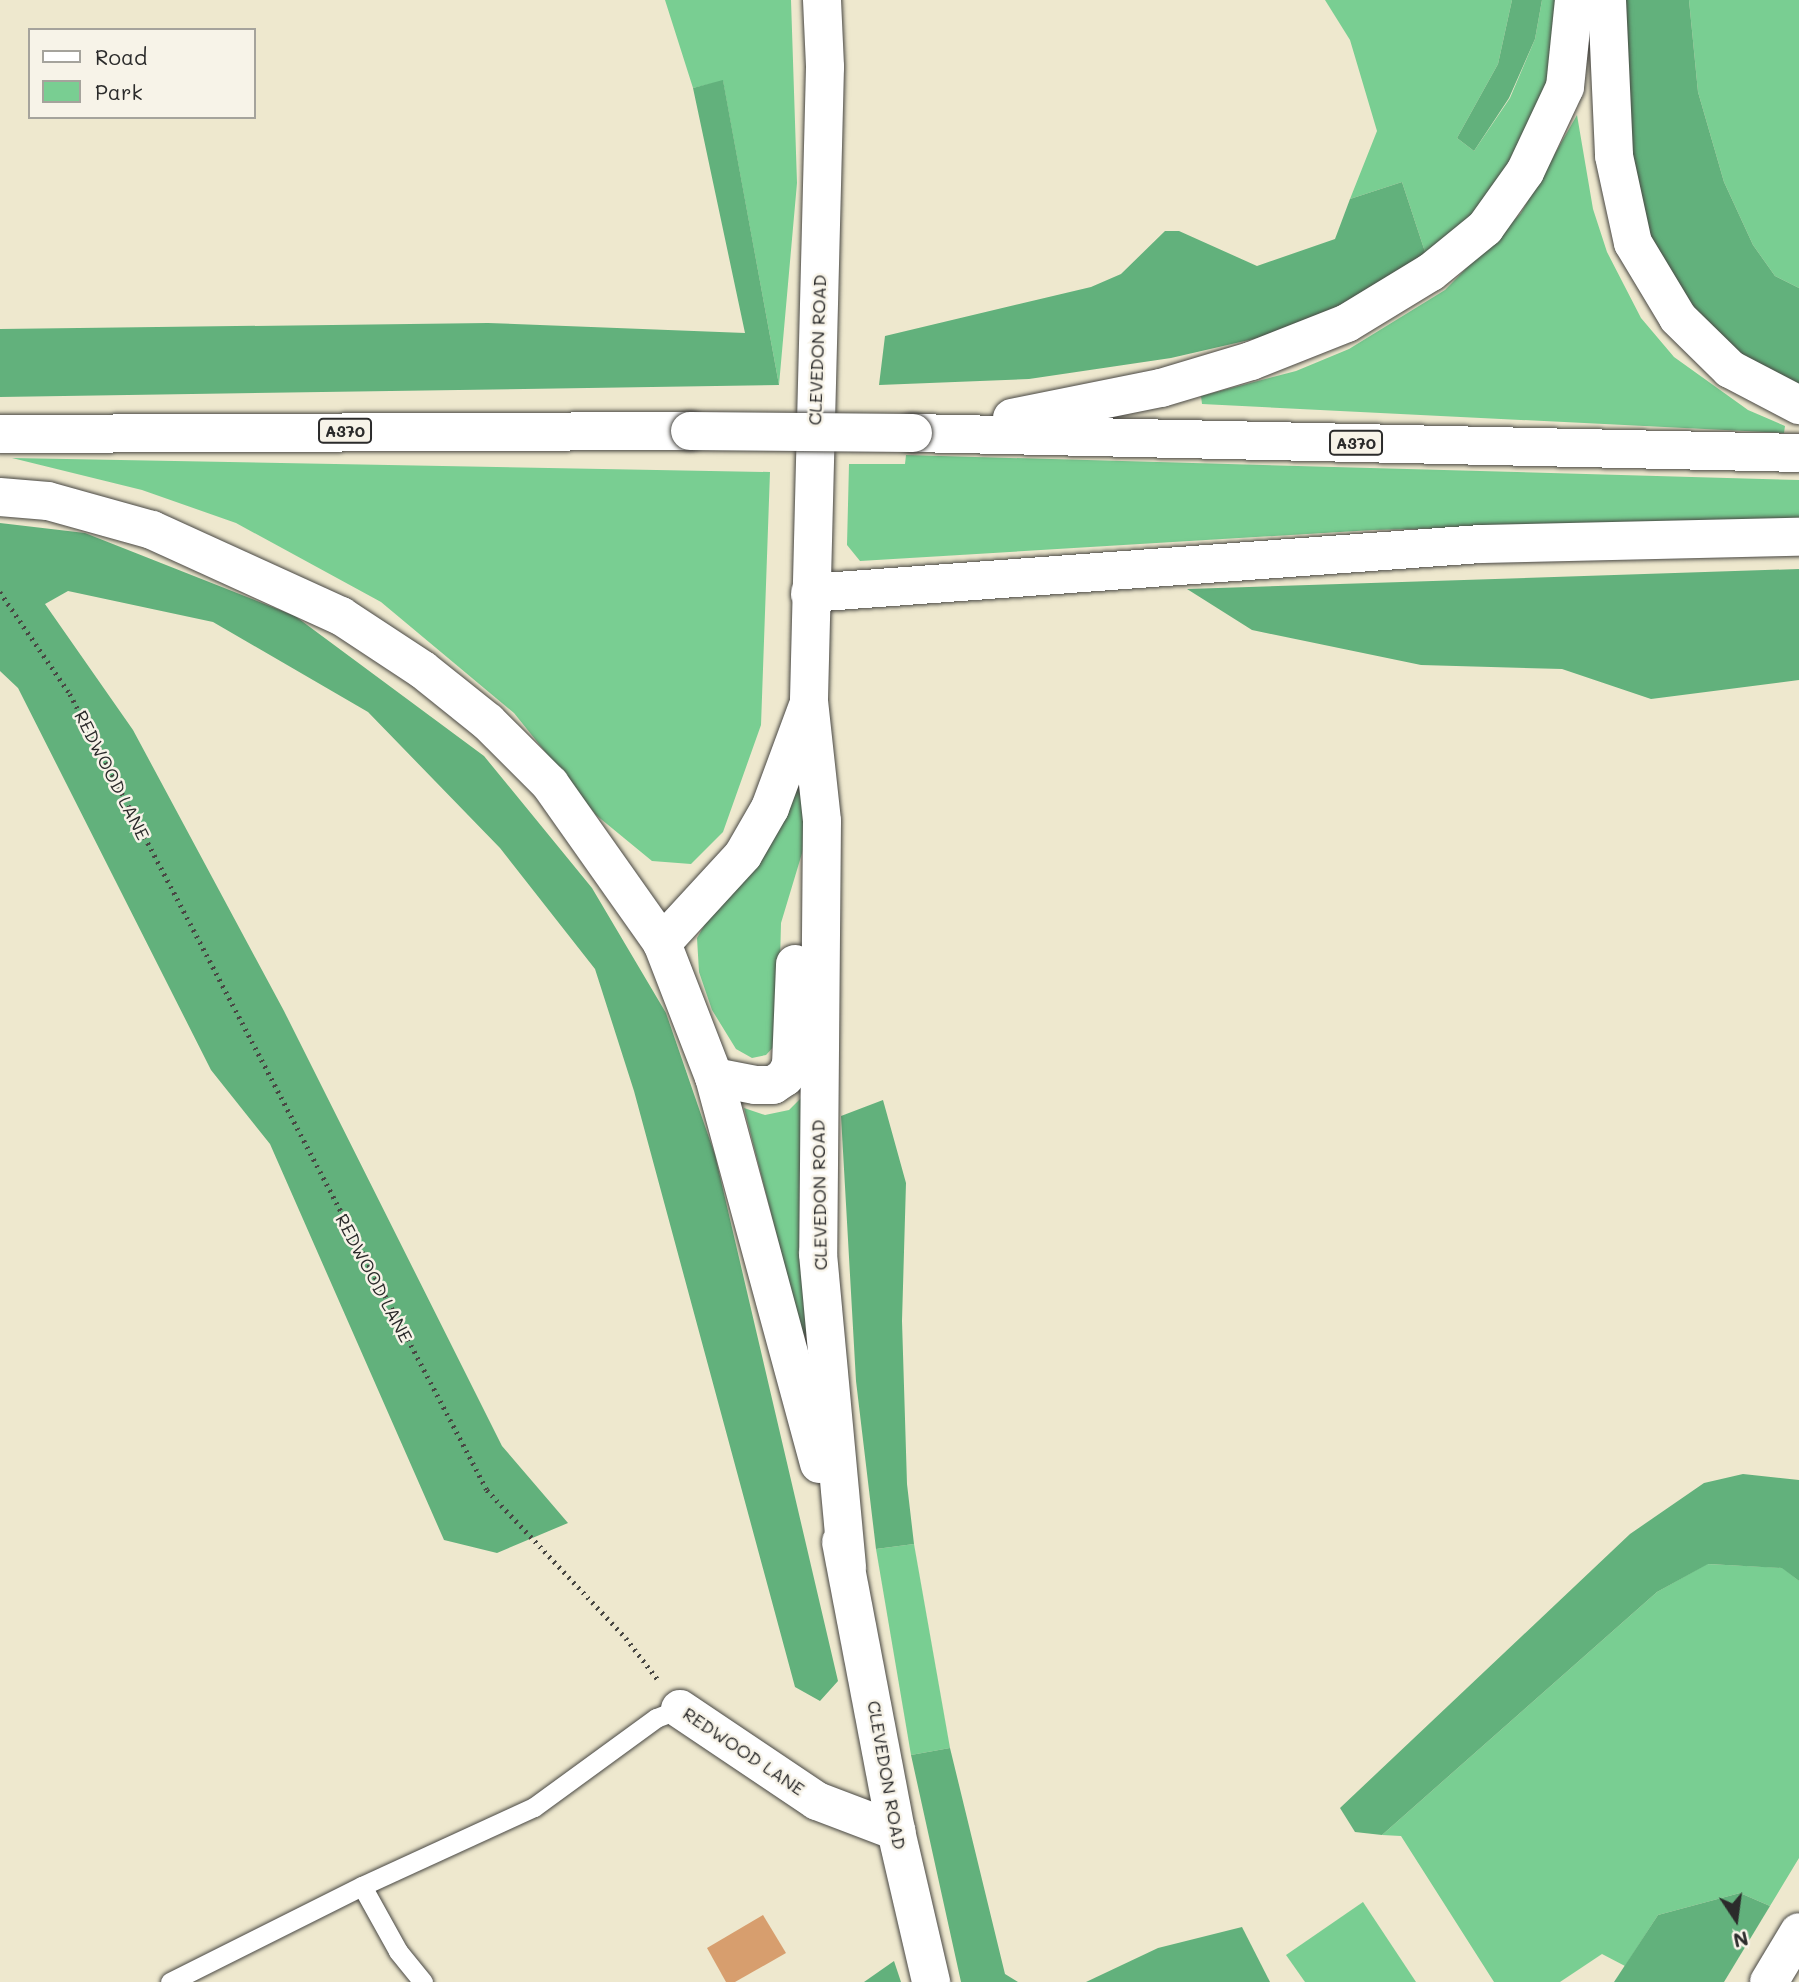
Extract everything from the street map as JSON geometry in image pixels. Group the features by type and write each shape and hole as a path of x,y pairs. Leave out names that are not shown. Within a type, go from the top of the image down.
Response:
{"main road":[{"name":"CLEVEDON ROAD","path":"822,0 825,67 809,701 822,821 818,1254 847,1567"},
{"path":"913,433 1053,412 1161,388 1251,361 1347,323 1431,272 1485,228 1525,172 1564,87 1574,0"},
{"path":"1607,0 1614,156 1633,243 1678,318 1730,369 1799,405"},
{"name":"A370","path":"0,435 691,431 913,433 1799,453"},
{"path":"0,497 48,501 152,530 341,616 423,670 488,722 550,784 662,943"},
{"path":"810,593 1480,544 1799,537"},
{"name":"CLEVEDON ROAD","path":"809,701 770,808 743,855 662,943 714,1077 847,1567 896,1831 931,1982"},
{"name":"CLEVEDON ROAD","path":"714,1077 773,1085 790,1065 796,930 822,821"},
{"name":"REDWOOD LANE","path":"680,1709 817,1801 896,1831"},
{"path":"1769,1982 1799,1931"}],"lane":[{"path":"170,1982 362,1886 534,1807 656,1718 680,1709"},
{"path":"362,1886 398,1951 423,1982"}],"path":[{"name":"REDWOOD LANE","path":"0,592 70,694 487,1490 626,1638 680,1709"}],"green space":[{"path":"665,0 791,0 797,183 779,385 723,81 693,88"},
{"path":"1325,0 1512,0 1498,64 1457,138 1474,151 1510,98 1535,39 1542,0 1560,0 1555,53 1538,110 1509,172 1460,232 1427,258 1402,182 1350,199 1377,131 1350,40"},
{"path":"1512,0 1542,0 1535,39 1509,98 1474,151 1457,138 1498,64"},
{"path":"1613,0 1689,0 1698,92 1724,182 1753,245 1775,276 1799,288 1799,390 1708,338 1640,233"},
{"path":"1689,0 1799,0 1799,288 1775,276 1753,245 1724,182 1698,92"},
{"path":"723,80 779,385 0,397 0,329 488,323 745,333 693,88"},
{"path":"1577,115 1593,209 1607,252 1641,318 1674,357 1748,410 1785,426 1784,433 1202,404 1201,396 1296,371 1349,349 1445,290 1521,213"},
{"path":"1402,182 1427,258 1340,312 1280,333 1171,358 1029,379 879,385 885,336 1091,287 1121,274 1165,231 1179,231 1257,266 1335,239 1350,199"},
{"path":"906,455 1799,480 1799,519 1373,530 860,561 847,545 849,464 905,464"},
{"path":"12,458 770,472 761,725 723,832 691,864 652,861 596,815 514,713 381,602 236,523 142,490"},
{"path":"0,523 85,533 295,616 484,756 592,888 666,1013 715,1155 838,1681 820,1701 795,1687 634,1091 595,969 500,848 368,712 213,622 68,591 45,604 133,730 284,1011 502,1446 568,1523 497,1553 444,1540 270,1144 211,1070 18,688 0,671"},
{"path":"1799,569 1799,680 1651,699 1562,669 1421,665 1252,630 1187,589"},
{"path":"801,758 806,840 781,923 778,1042 766,1055 752,1058 736,1049 712,1010 699,972 697,938"},
{"path":"802,1097 808,1338 802,1333 744,1108 765,1115 789,1110"},
{"path":"883,1100 906,1183 902,1321 907,1484 914,1544 876,1549 856,1381 841,1116"},
{"path":"1743,1474 1799,1480 1799,1581 1782,1568 1708,1564 1657,1592 1382,1835 1355,1832 1340,1808 1630,1534 1704,1483"},
{"path":"914,1544 950,1748 911,1755 876,1549"},
{"path":"1707,1564 1783,1568 1799,1581 1799,1858 1770,1906 1740,1893 1658,1915 1625,1966 1602,1954 1560,1982 1494,1982 1401,1836 1382,1835 1657,1592"},
{"path":"950,1748 1005,1974 1018,1982 961,1982 911,1755"},
{"path":"1740,1893 1770,1906 1724,1982 1614,1982 1658,1915"},
{"path":"1363,1902 1416,1982 1305,1982 1286,1955"},
{"path":"1242,1927 1270,1982 1086,1982 1158,1948"},
{"path":"894,1961 901,1982 864,1982"}],"building":[{"path":"763,1915 786,1953 735,1982 726,1982 707,1948"}]}
